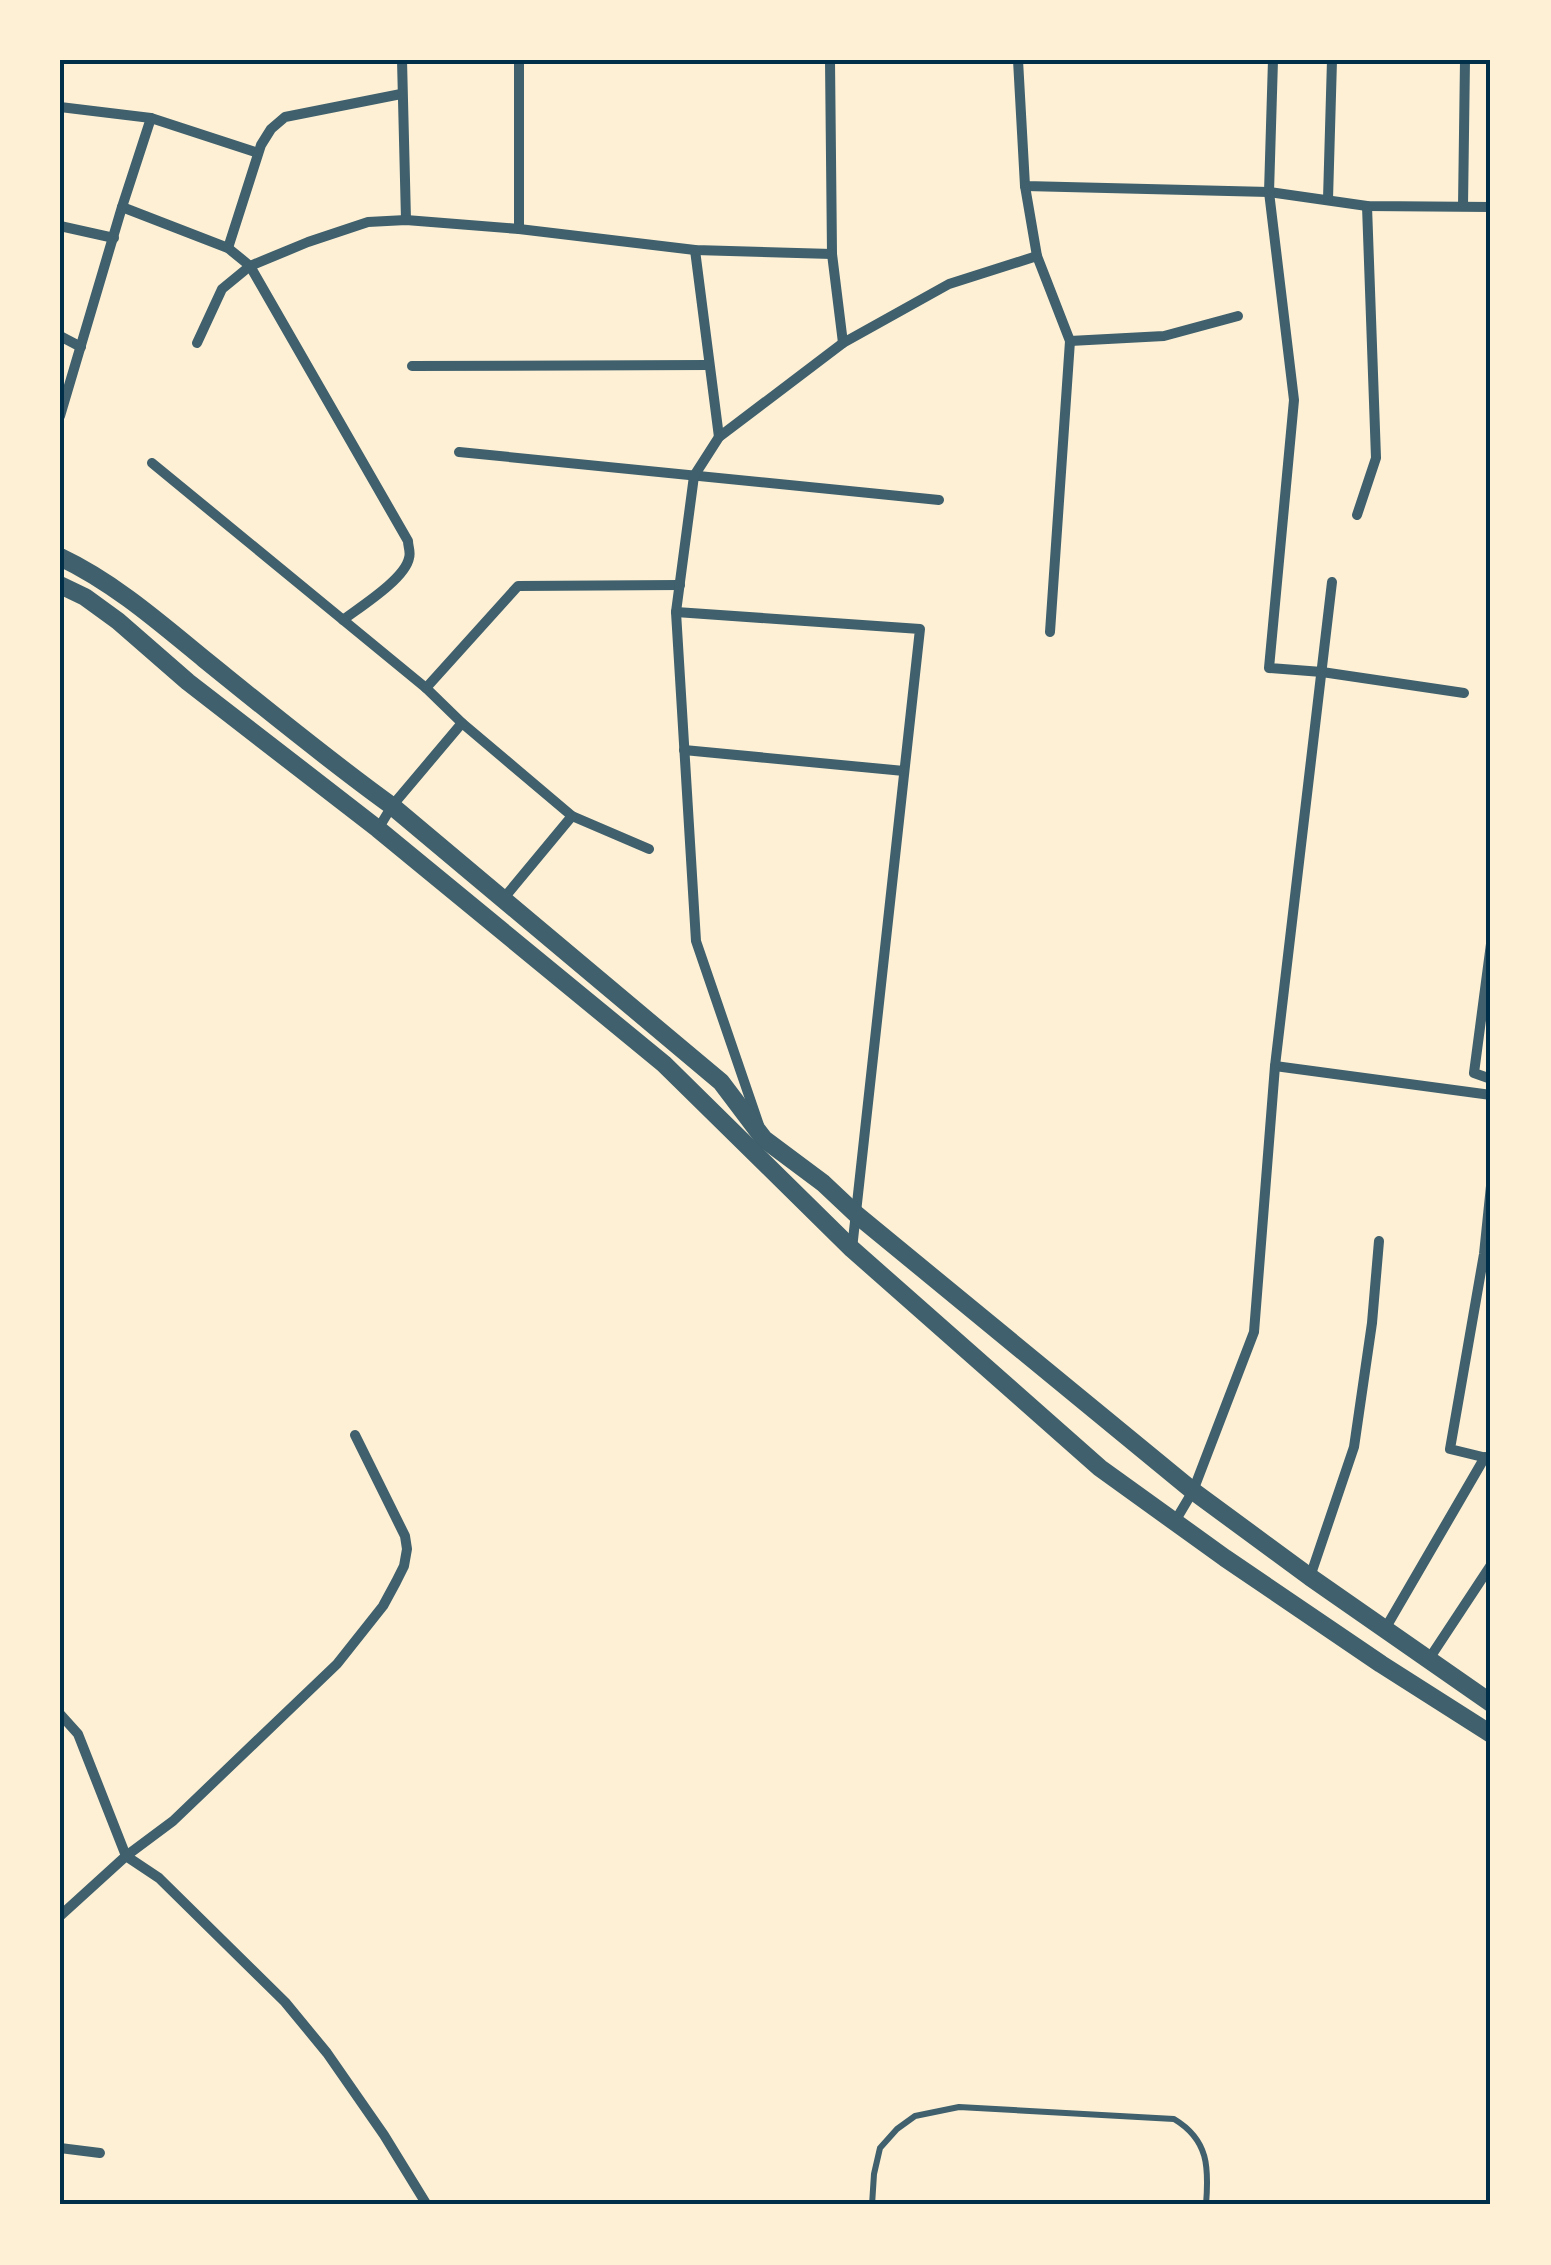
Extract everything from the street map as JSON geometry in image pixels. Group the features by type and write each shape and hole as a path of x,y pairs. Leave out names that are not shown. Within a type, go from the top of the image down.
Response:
{"street":[{"path":"402,60 406,220"},
{"path":"518,60 519,229"},
{"path":"830,60 832,254 843,343"},
{"path":"1018,60 1025,186 1037,256 1070,341 1050,632"},
{"path":"1273,60 1269,192 1294,400 1269,668 1464,692"},
{"path":"1328,199 1332,60"},
{"path":"1463,206 1466,60"},
{"path":"228,248 261,145 285,117 402,94"},
{"path":"60,107 151,118 261,145"},
{"path":"60,416 151,118"},
{"path":"1025,186 1269,192 1366,206 1491,207"},
{"path":"1357,515 1376,458 1366,206"},
{"path":"122,207 228,248 250,266 408,541 410,558 401,572 343,620"},
{"path":"196,343 222,289 250,266 368,222 406,220 519,229 695,250 832,254"},
{"path":"60,226 114,238"},
{"path":"695,250 719,437"},
{"path":"760,1146 696,941 676,612 694,476 719,437 843,343 949,284 1037,256"},
{"path":"1070,341 1164,336 1238,316"},
{"path":"60,336 82,348"},
{"path":"412,366 708,365"},
{"path":"460,452 938,500"},
{"path":"152,463 426,688 462,724 572,816 648,849"},
{"path":"60,557 133,602 504,898 721,1082 760,1146 822,1184 1193,1491 1491,1703"},
{"path":"85,597 98,578"},
{"path":"1174,1523 1193,1491 1254,1332 1275,1066 1332,582"},
{"path":"426,688 518,586 680,585"},
{"path":"60,586 85,597 118,621 188,682 378,829 664,1064 760,1146 852,1249 1100,1468 1174,1523 1491,1734"},
{"path":"676,612 920,630 852,1249"},
{"path":"378,829 392,806 462,724"},
{"path":"684,750 904,772"},
{"path":"504,898 572,816"},
{"path":"1491,944 1474,1073 1491,1079"},
{"path":"1275,1066 1491,1095"},
{"path":"1385,1629 1488,1458 1450,1449 1484,1254 1491,1186"},
{"path":"1310,1577 1354,1447 1379,1241"},
{"path":"60,1916 126,1856 173,1821 336,1664 383,1606 404,1566 407,1549 355,1435"},
{"path":"1428,1659 1491,1565"},
{"path":"60,1714 78,1734 126,1856 159,1878 285,2002 327,2053 427,2205"},
{"path":"60,2148 100,2153"}],"lane":[{"path":"872,2205 880,2148 915,2116 959,2107 1174,2119 1188,2128 1200,2144 1208,2180 1206,2205"}]}
